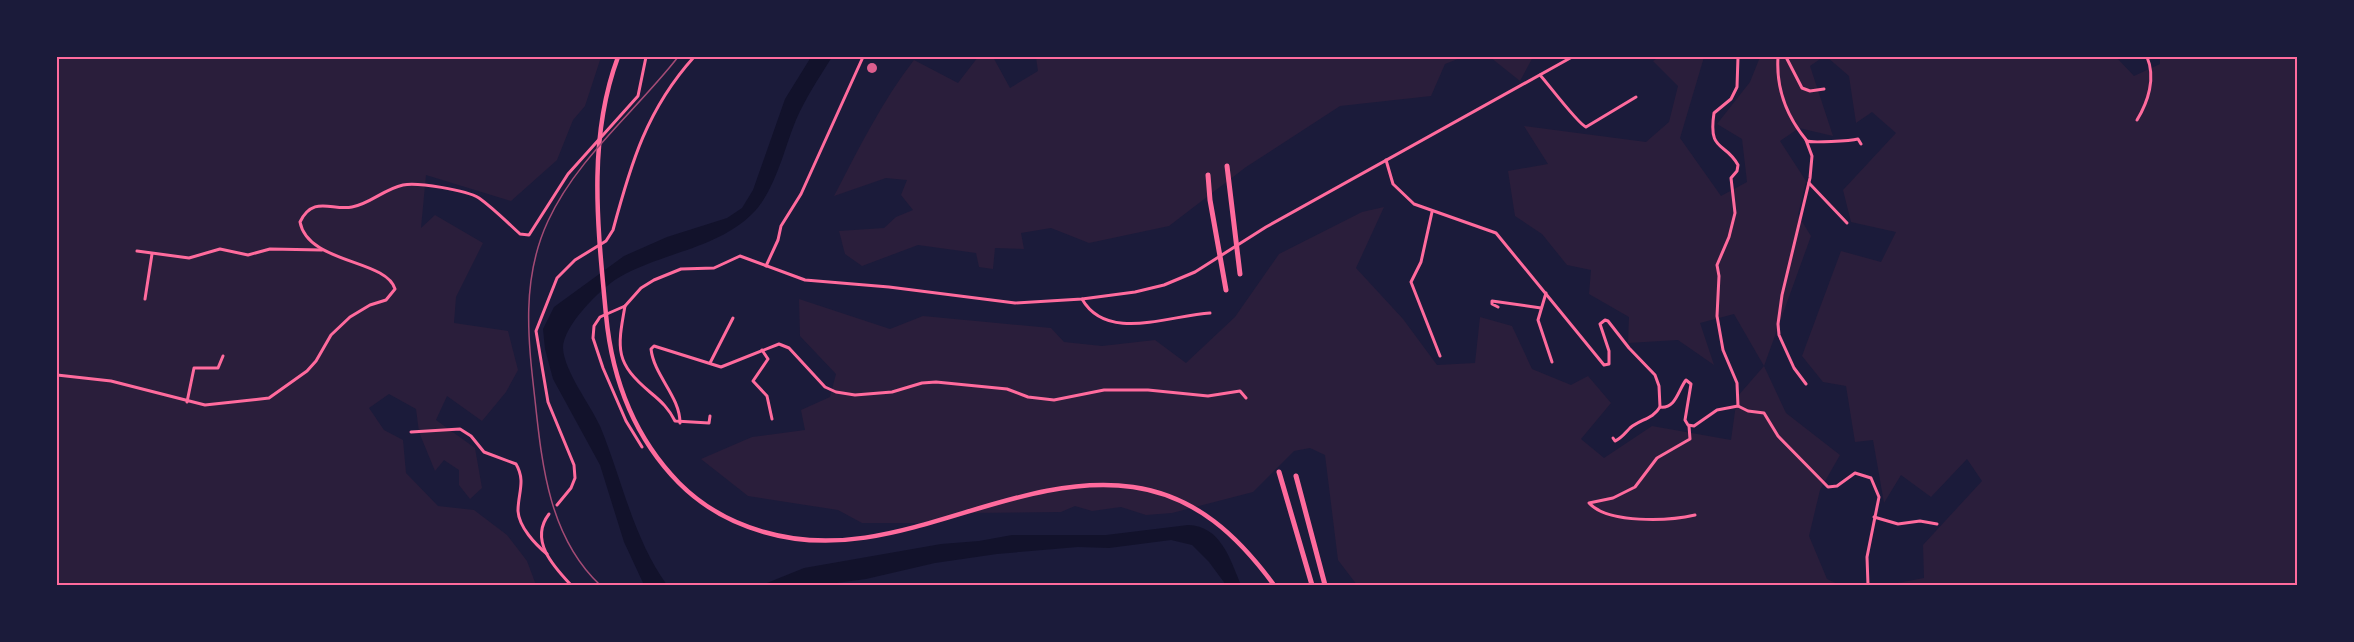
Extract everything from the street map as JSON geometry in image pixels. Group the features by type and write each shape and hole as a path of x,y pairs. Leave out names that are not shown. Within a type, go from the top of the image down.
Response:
{"highway":[{"path":"1227,166 1240,274"},
{"path":"1208,175 1210,200 1226,290"},
{"path":"1279,472 1312,585"},
{"path":"1296,476 1325,585"}],"main road":[{"path":"618,57 606,96 601,127 598,174 598,234 608,336 614,372 650,450 704,505 755,530 801,540 849,541 894,534 1015,498 1063,488 1101,484 1136,487 1172,497 1217,522 1241,543 1274,585"}],"street":[{"path":"57,375 111,381 205,405 260,399 280,392 316,361 331,335 339,327 359,311 386,300 395,289 388,279 324,250 309,240 301,226 302,218 311,209 329,204 347,208 360,205 402,185 422,184 476,196 520,234 529,235 568,174 638,96 646,57"},
{"path":"557,505 571,488 575,478 574,465 548,402 536,331 558,279 574,260 606,241 613,230 644,129 658,103 694,57"},
{"path":"766,266 778,240 781,225 801,194 863,57"},
{"path":"642,447 626,422 593,338 600,317 625,306 641,288 654,280 681,269 714,268 740,256 805,280 889,287 1015,303 1082,299 1155,288 1196,272 1266,227 1572,57"},
{"path":"1738,57 1737,87 1731,99 1714,113 1712,123 1718,145 1738,165 1737,171 1731,178 1735,213 1729,237 1717,265 1718,330 1723,350 1737,383 1738,406"},
{"path":"1778,57 1779,90 1812,156 1809,183 1782,295 1778,324 1779,335 1794,368 1806,384"},
{"path":"1786,57 1802,88 1810,91 1824,89"},
{"path":"2137,120 2147,102 2150,87 2151,72 2147,57"},
{"path":"1540,75 1586,127 1636,98"},
{"path":"1806,140 1814,143 1832,139 1858,140 1861,144"},
{"path":"1386,160 1397,190 1414,204 1496,233 1604,365 1609,364 1610,357 1600,324 1602,321 1608,321 1629,348 1655,375 1659,386 1660,407"},
{"path":"1809,183 1847,224"},
{"path":"1432,212 1421,262 1411,282 1440,356"},
{"path":"137,251 189,258 220,249 248,255 270,249 324,250"},
{"path":"145,300 152,254"},
{"path":"1546,293 1540,308 1539,324 1552,362"},
{"path":"1082,299 1090,311 1125,325 1187,314 1210,313"},
{"path":"1498,307 1492,304 1492,301 1540,308"},
{"path":"625,306 619,338 622,363 633,377 666,406 675,421 709,423 710,416"},
{"path":"710,363 733,318"},
{"path":"680,423 677,408 653,362 651,349 658,345 721,368 779,344 789,348 825,387 836,392 855,395 892,392 922,383 936,382 1007,389 1028,397 1054,400 1104,390 1148,390 1208,396 1240,391 1246,398"},
{"path":"762,350 768,358 753,381 767,396 772,419"},
{"path":"187,402 194,368 218,368 223,356"},
{"path":"1613,438 1619,440 1636,424 1653,416 1660,407 1671,404 1679,396 1684,382 1689,382 1685,420 1689,426 1690,439 1660,456 1635,487 1613,498 1589,503 1615,515 1641,521 1695,515"},
{"path":"1689,426 1694,426 1717,410 1738,406 1768,417 1778,436 1828,487 1837,486 1855,473 1870,478 1879,496 1867,557 1868,585"},
{"path":"411,432 460,429 471,436 484,452 516,464 522,478 519,519 530,537 547,554"},
{"path":"549,514 540,530 541,540 553,566 571,585"},
{"path":"1874,517 1898,524 1920,521 1937,524"}],"shaded area":[{"path":"57,57 601,57 585,106 573,120 557,160 511,201 426,175 421,228 435,215 483,243 456,297 454,323 508,331 518,370 506,392 482,421 447,396 436,420 475,448 482,488 470,499 459,485 459,470 444,460 435,471 419,432 416,409 389,394 369,408 384,430 403,440 406,473 438,506 474,510 507,535 527,561 536,585 57,585"},
{"path":"811,57 832,57 800,112 773,182 760,205 738,226 722,235 618,278 602,290 584,309 569,329 565,339 563,348 568,367 596,417 645,548 667,585 644,585 624,542 600,465 553,379 545,349 543,329 554,307 624,256 667,237 727,218 742,208 753,190 785,99"},
{"path":"978,57 993,57 1010,88 1038,71 1036,57 1463,57 1445,64 1431,96 1340,106 1246,167 1169,226 1089,243 1051,228 1021,233 1024,249 995,248 993,269 979,267 976,253 918,245 862,266 845,254 839,231 884,228 896,217 913,210 901,195 907,180 886,178 834,196 871,126 891,92 914,60 958,83"},
{"path":"1490,57 1533,57 1520,81"},
{"path":"1659,57 1704,57 1680,138 1721,196 1747,182 1742,139 1717,124 1750,82 1760,57 1823,57 1810,66 1833,136 1799,128 1780,141 1806,181 1798,215 1811,236 1764,366 1734,314 1700,323 1714,365 1678,340 1628,343 1629,317 1589,294 1591,270 1567,265 1542,234 1515,216 1508,171 1548,164 1524,126 1646,142 1669,122 1678,86 1653,61"},
{"path":"1827,57 2116,57 2134,76 2160,64 2160,57 2297,57 2297,585 1887,585 1924,578 1923,545 1982,481 1967,459 1931,497 1901,475 1884,503 1873,440 1855,442 1846,386 1823,382 1802,356 1841,251 1881,262 1896,232 1851,222 1843,190 1896,133 1872,112 1856,123 1849,76"},
{"path":"1384,207 1356,268 1403,319 1437,365 1475,363 1480,317 1512,326 1532,369 1571,385 1588,376 1611,403 1581,439 1604,458 1652,426 1731,440 1737,397 1764,366 1786,413 1840,455 1820,490 1809,536 1827,579 1840,585 1357,585 1338,560 1325,455 1310,448 1294,451 1253,492 1172,513 1146,515 1121,507 1092,511 1075,506 1061,512 964,513 922,523 862,523 838,510 748,496 701,459 752,437 805,430 801,410 830,397 836,374 800,336 799,299 890,329 923,316 1051,328 1064,342 1102,346 1155,340 1186,363 1235,317 1279,254 1362,212"},
{"path":"1188,525 1209,531 1216,538 1228,555 1241,585 1226,585 1209,562 1192,545 1171,540 1109,548 1078,547 997,554 935,563 866,579 822,585 762,585 804,568 941,544 979,541 1012,535 1106,535"}],"building":[{"path":"872,63 877,68 872,73 867,68"}],"railway":[{"path":"600,585 569,545 559,523 545,474 530,354 530,287 539,243 560,198 591,156 678,57"}]}
